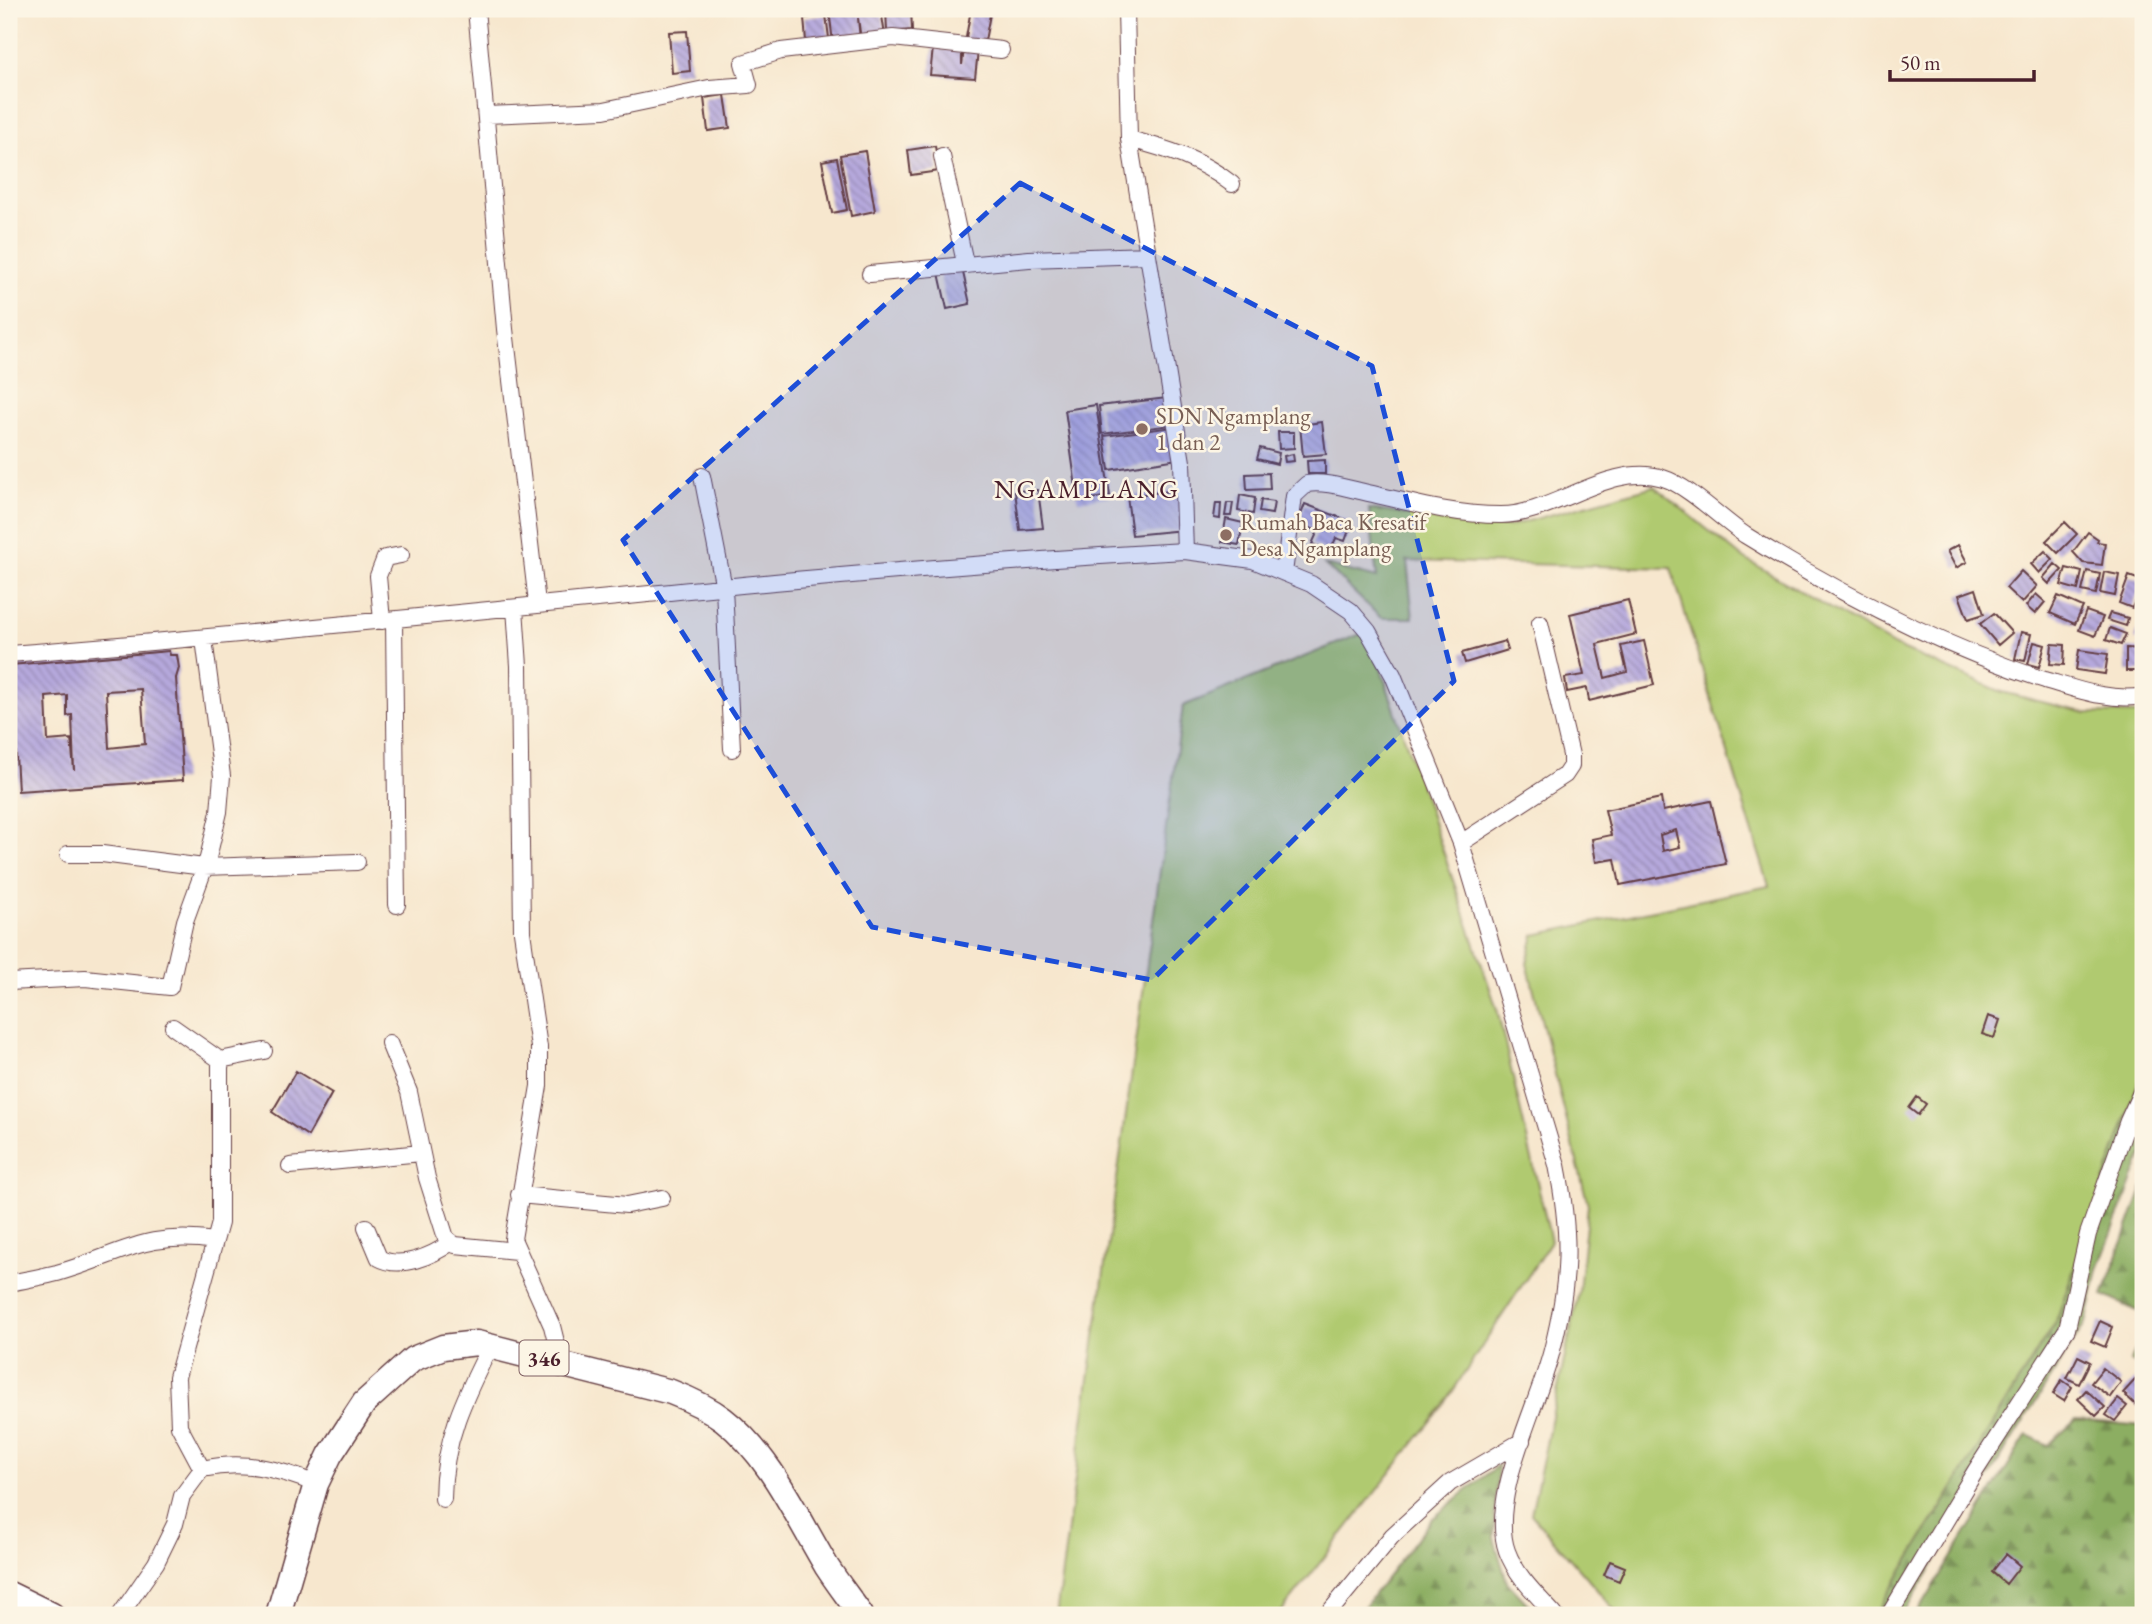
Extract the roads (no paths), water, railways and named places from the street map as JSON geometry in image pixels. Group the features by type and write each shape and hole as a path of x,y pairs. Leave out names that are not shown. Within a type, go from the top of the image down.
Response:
{"main road":[{"name":"346","path":"278,1615 316,1484 344,1430 364,1403 401,1368 443,1347 459,1343 491,1345 671,1392 694,1401 723,1419 747,1441 776,1481 829,1570 861,1615"},
{"path":"9,1594 52,1615"}],"street":[{"path":"476,9 505,329 537,603"},
{"path":"1126,9 1129,139 1182,462 1185,551"},
{"path":"486,114 604,110 709,88 749,85 743,64 781,51 894,38 1000,50"},
{"path":"1129,139 1189,156 1210,167 1232,184"},
{"path":"942,156 965,263"},
{"path":"870,274 965,263 1148,255"},
{"path":"1284,573 1294,496 1307,484 1336,486 1438,508 1498,515 1519,512 1606,482 1651,475 1666,479 1755,540 1940,641 1994,663 2080,691 2123,698 2143,696"},
{"path":"702,476 724,588 732,749"},
{"path":"9,654 204,639 515,608 537,603 1003,561 1185,551 1239,556 1311,584 1352,611 1368,631 1393,675 1461,843 1557,1165 1567,1218 1567,1276 1555,1339 1508,1482 1502,1527 1506,1551 1517,1572 1555,1615"},
{"path":"397,905 388,620 379,569 385,558 401,555"},
{"path":"515,608 519,666 522,932 539,1047 539,1086 513,1226 517,1251 552,1326 561,1362"},
{"path":"1461,843 1565,775 1571,766 1571,755 1540,623"},
{"path":"9,982 85,978 170,987 185,921 219,812 222,776 204,639"},
{"path":"68,854 102,854 204,867 357,862"},
{"path":"173,1027 220,1060 264,1051"},
{"path":"389,1044 409,1092 421,1153 440,1222 450,1243"},
{"path":"202,1469 178,1426 177,1377 211,1264 220,1223 220,1060"},
{"path":"1889,1615 1976,1470 2067,1329 2088,1234 2128,1121 2143,1088"},
{"path":"290,1166 421,1153"},
{"path":"519,1195 627,1205 662,1198"},
{"path":"366,1227 379,1258 393,1263 438,1251 450,1243 517,1251"},
{"path":"9,1283 58,1272 153,1240 187,1236 215,1241"},
{"path":"443,1499 444,1464 452,1431 461,1404 491,1345"},
{"path":"1327,1615 1392,1536 1450,1483 1522,1441"},
{"path":"120,1615 156,1563 175,1524 183,1496 202,1469 230,1463 259,1466 286,1472 316,1484"}],"place":[{"name":"SDN Ngamplang 1 dan 2","path":"1142,429"},
{"name":"Rumah Baca Kresatif Desa Ngamplang","path":"1226,535"}],"district":[{"name":"NGAMPLANG","path":"1087,489"}]}
